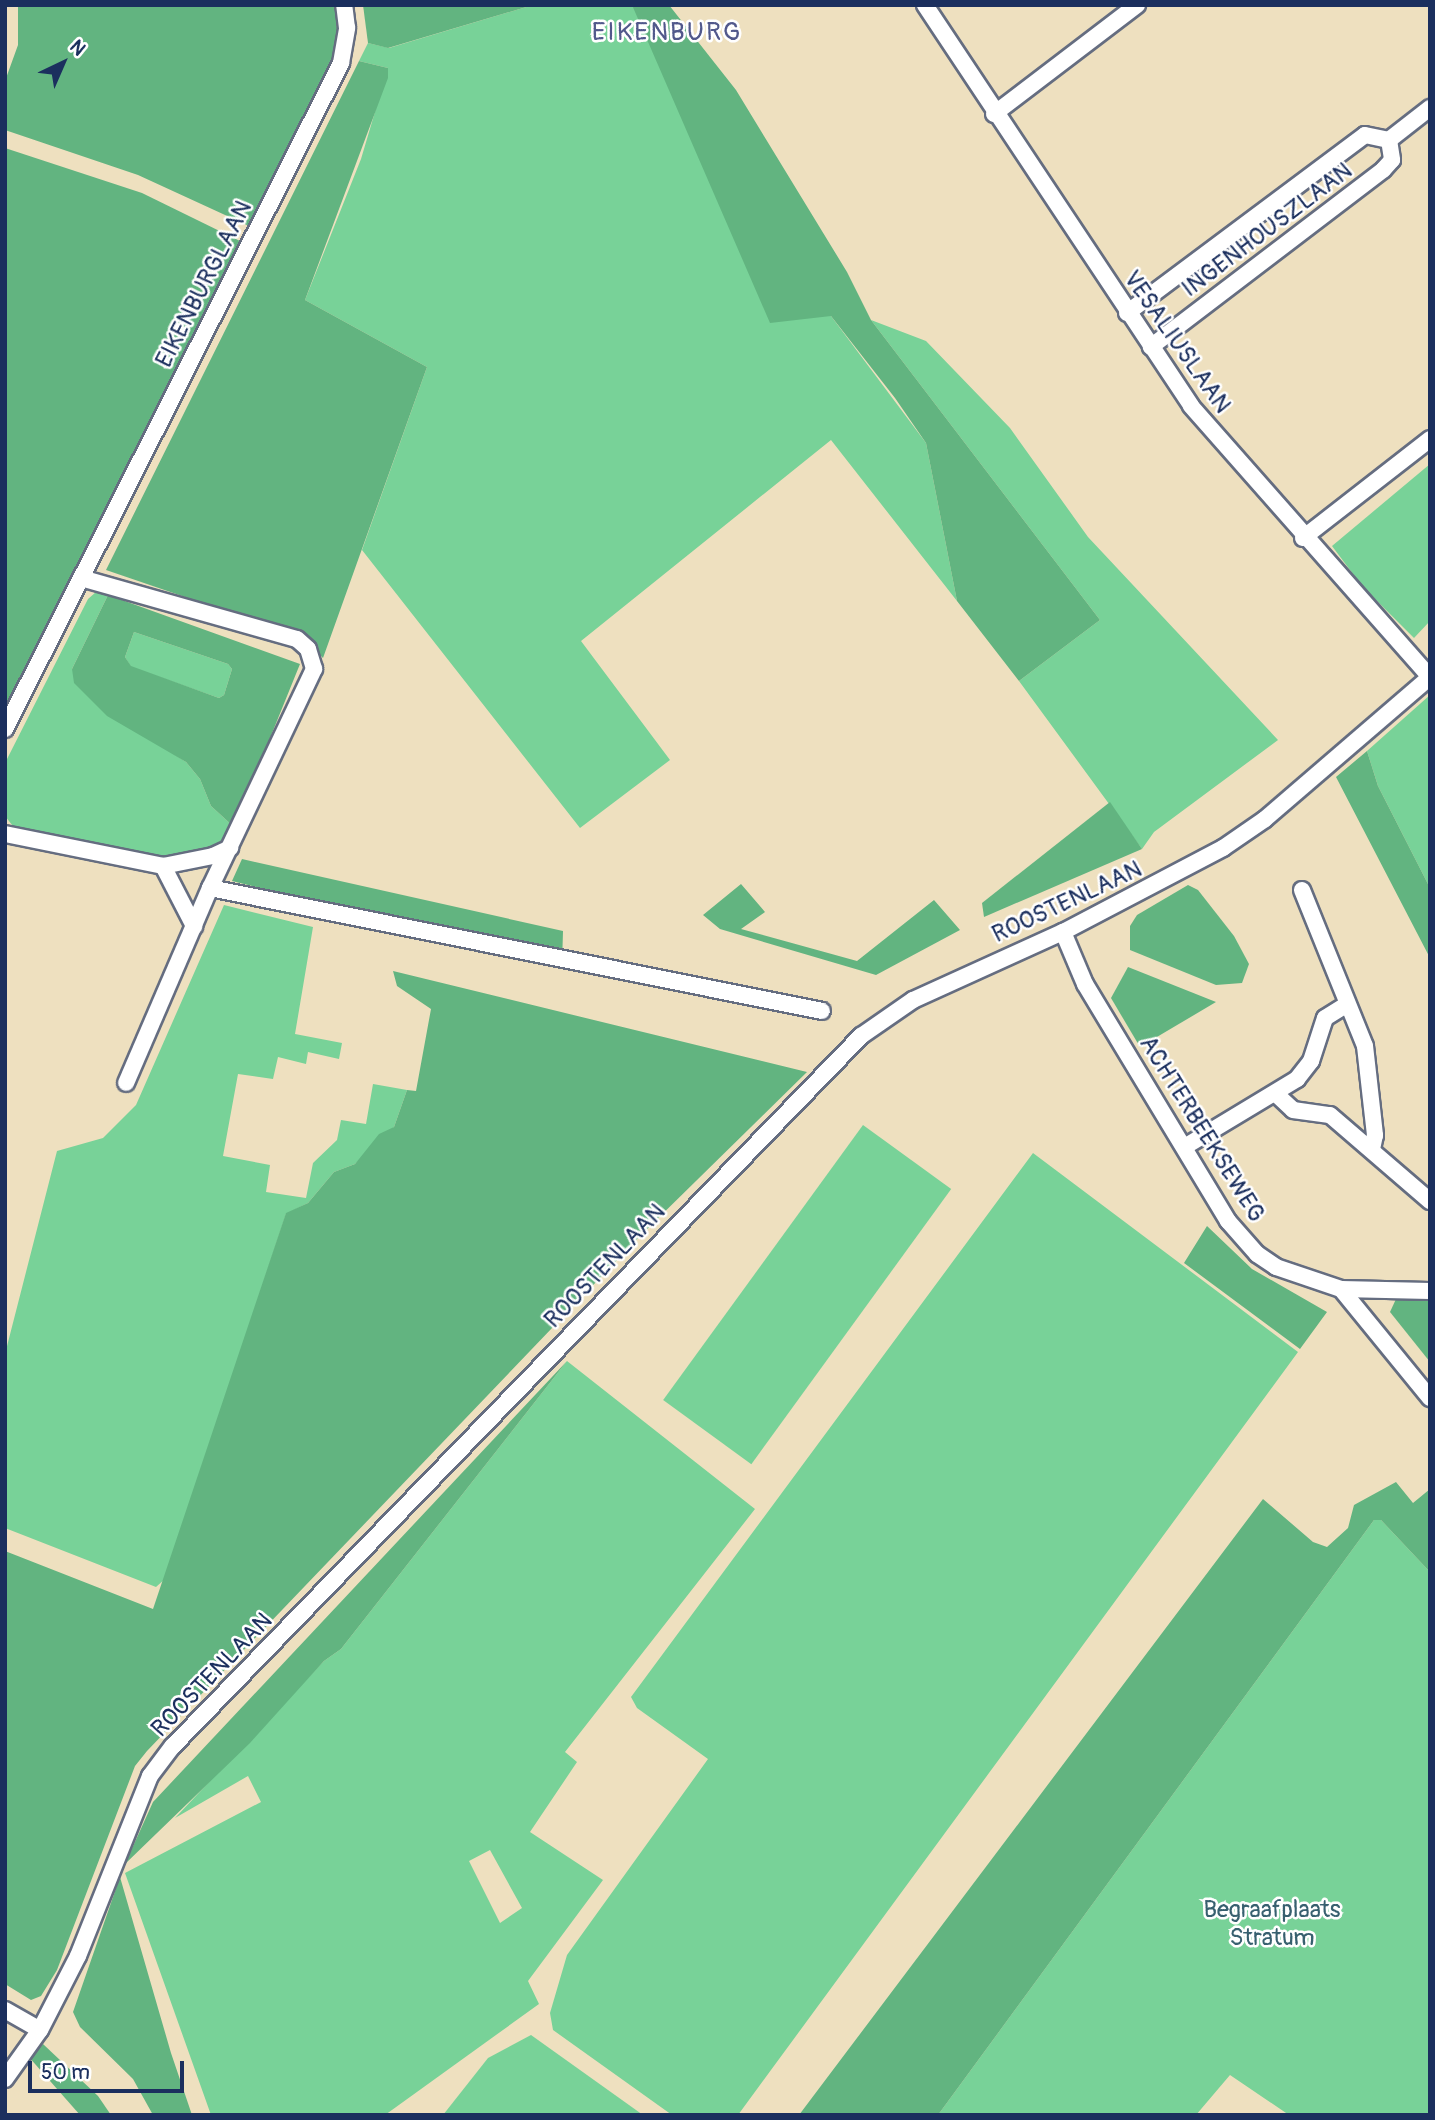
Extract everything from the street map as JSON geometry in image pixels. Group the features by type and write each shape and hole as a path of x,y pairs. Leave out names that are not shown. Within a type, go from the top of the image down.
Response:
{"street":[{"name":"EIKENBURGLAAN","path":"5,729 341,63 347,28 344,5"},
{"name":"VESALIUSLAAN","path":"925,5 994,114 1191,406 1303,538 1430,677"},
{"path":"994,114 1137,5"},
{"path":"1389,139 1430,108"},
{"name":"INGENHOUSZLAAN","path":"1127,313 1365,135 1389,139 1392,160 1383,170 1151,347"},
{"path":"1303,538 1430,439"},
{"path":"81,578 297,639 308,649 314,669 210,888 126,1083"},
{"name":"ROOSTENLAAN","path":"5,2079 40,2030 78,1956 150,1776 173,1746 860,1037 913,1000 1063,932 1223,848 1265,819 1430,677"},
{"path":"5,834 163,866 214,856 230,848"},
{"path":"163,866 194,926"},
{"path":"210,888 822,1011"},
{"path":"1302,891 1365,1046 1375,1135 1371,1149"},
{"name":"ACHTERBEEKSEWEG","path":"1063,932 1085,984 1186,1146 1228,1221 1257,1254 1298,1277 1340,1289 1430,1291"},
{"path":"1186,1146 1276,1094 1306,1071 1325,1018 1348,1004"},
{"path":"1276,1094 1293,1110 1330,1115 1430,1201"},
{"path":"1340,1289 1430,1398"},
{"path":"5,2010 40,2030"}],"green space":[{"path":"18,5 335,5 338,40 332,65 249,226 138,175 5,130 5,81 18,45"},
{"path":"363,5 533,5 388,48 368,43"},
{"path":"533,5 632,5 831,316 926,443 957,601 831,440 581,641 670,760 580,828 362,550 427,367 305,300 361,159 388,68 359,61 368,43 389,48"},
{"path":"632,5 669,5 736,90 847,272 871,320 1100,620 1019,681 957,601 926,443 895,398 831,316 770,323"},
{"path":"359,61 388,68 388,78 305,300 427,367 323,658 302,637 106,570"},
{"path":"5,148 142,193 240,241 6,706"},
{"path":"871,320 926,341 1010,428 1088,537 1278,740 1154,832 1142,849 1019,681 1100,620"},
{"path":"1430,464 1430,621 1414,638 1362,586 1332,546"},
{"path":"96,592 108,595 72,669 140,732 186,762 200,779 211,806 234,827 225,844 174,862 16,830 5,816 5,763 88,599"},
{"path":"108,595 300,664 234,827 211,806 200,779 186,762 107,716 74,683 72,669","holes":["134,632 228,664 232,669 224,695 219,698 131,666 125,657"]},
{"path":"134,632 228,664 232,669 224,695 219,698 131,667 125,657"},
{"path":"1430,695 1430,888 1378,786 1367,751"},
{"path":"1367,751 1378,786 1430,888 1430,958 1336,777"},
{"path":"1110,802 1142,849 984,917 982,903"},
{"path":"242,859 563,931 562,964 232,881"},
{"path":"741,884 765,912 741,929 857,961 934,900 960,930 876,975 720,929 703,915"},
{"path":"1188,885 1198,890 1234,936 1249,964 1242,983 1216,985 1130,950 1130,926 1137,915"},
{"path":"224,905 313,927 295,1034 342,1043 339,1059 308,1052 306,1064 278,1057 273,1079 238,1074 223,1156 270,1165 266,1192 306,1198 313,1163 337,1140 341,1120 366,1124 373,1084 407,1090 394,1127 355,1164 334,1172 308,1203 286,1214 165,1579 156,1587 5,1528 5,1354 57,1151 103,1138 136,1105"},
{"path":"1128,967 1216,1002 1140,1047 1111,998"},
{"path":"393,971 807,1072 643,1233 147,1751 135,1766 57,1970 41,1996 31,2000 5,1984 5,1551 153,1609 286,1213 308,1203 334,1172 355,1164 379,1134 394,1127 407,1090 416,1091 431,1009 397,986"},
{"path":"863,1125 951,1189 751,1464 663,1400"},
{"path":"1033,1153 1298,1352 738,2115 672,2115 553,2030 550,2013 567,1955 708,1759 637,1708 631,1697"},
{"path":"1207,1226 1252,1269 1327,1312 1300,1349 1184,1263"},
{"path":"1406,1296 1430,1299 1430,1362 1390,1312 1396,1299"},
{"path":"567,1361 755,1509 565,1752 577,1762 530,1832 603,1880 528,1981 539,2004 385,2115 211,2115 125,1873 261,1802 248,1776 175,1818 324,1661 341,1649","holes":["490,1850 522,1908 500,1923 469,1861"]},
{"path":"567,1361 341,1649 324,1661 250,1743 125,1864 153,1802"},
{"path":"1396,1482 1413,1503 1430,1489 1430,1572 1381,1520 1374,1520 938,2115 799,2115 1263,1499 1313,1542 1327,1547 1348,1528 1354,1505"},
{"name":"Begraafplaats Stratum","path":"1374,1520 1381,1520 1430,1572 1430,2115 1289,2115 1230,2075 1196,2115 938,2115"},
{"path":"120,1877 171,2053 192,2115 153,2115 133,2079 80,2027 73,2012"},
{"path":"531,2035 643,2115 443,2115 488,2058"},
{"path":"43,2044 98,2096 111,2115 80,2115 28,2056"}],"district":[{"name":"EIKENBURG","path":"667,33"}]}
